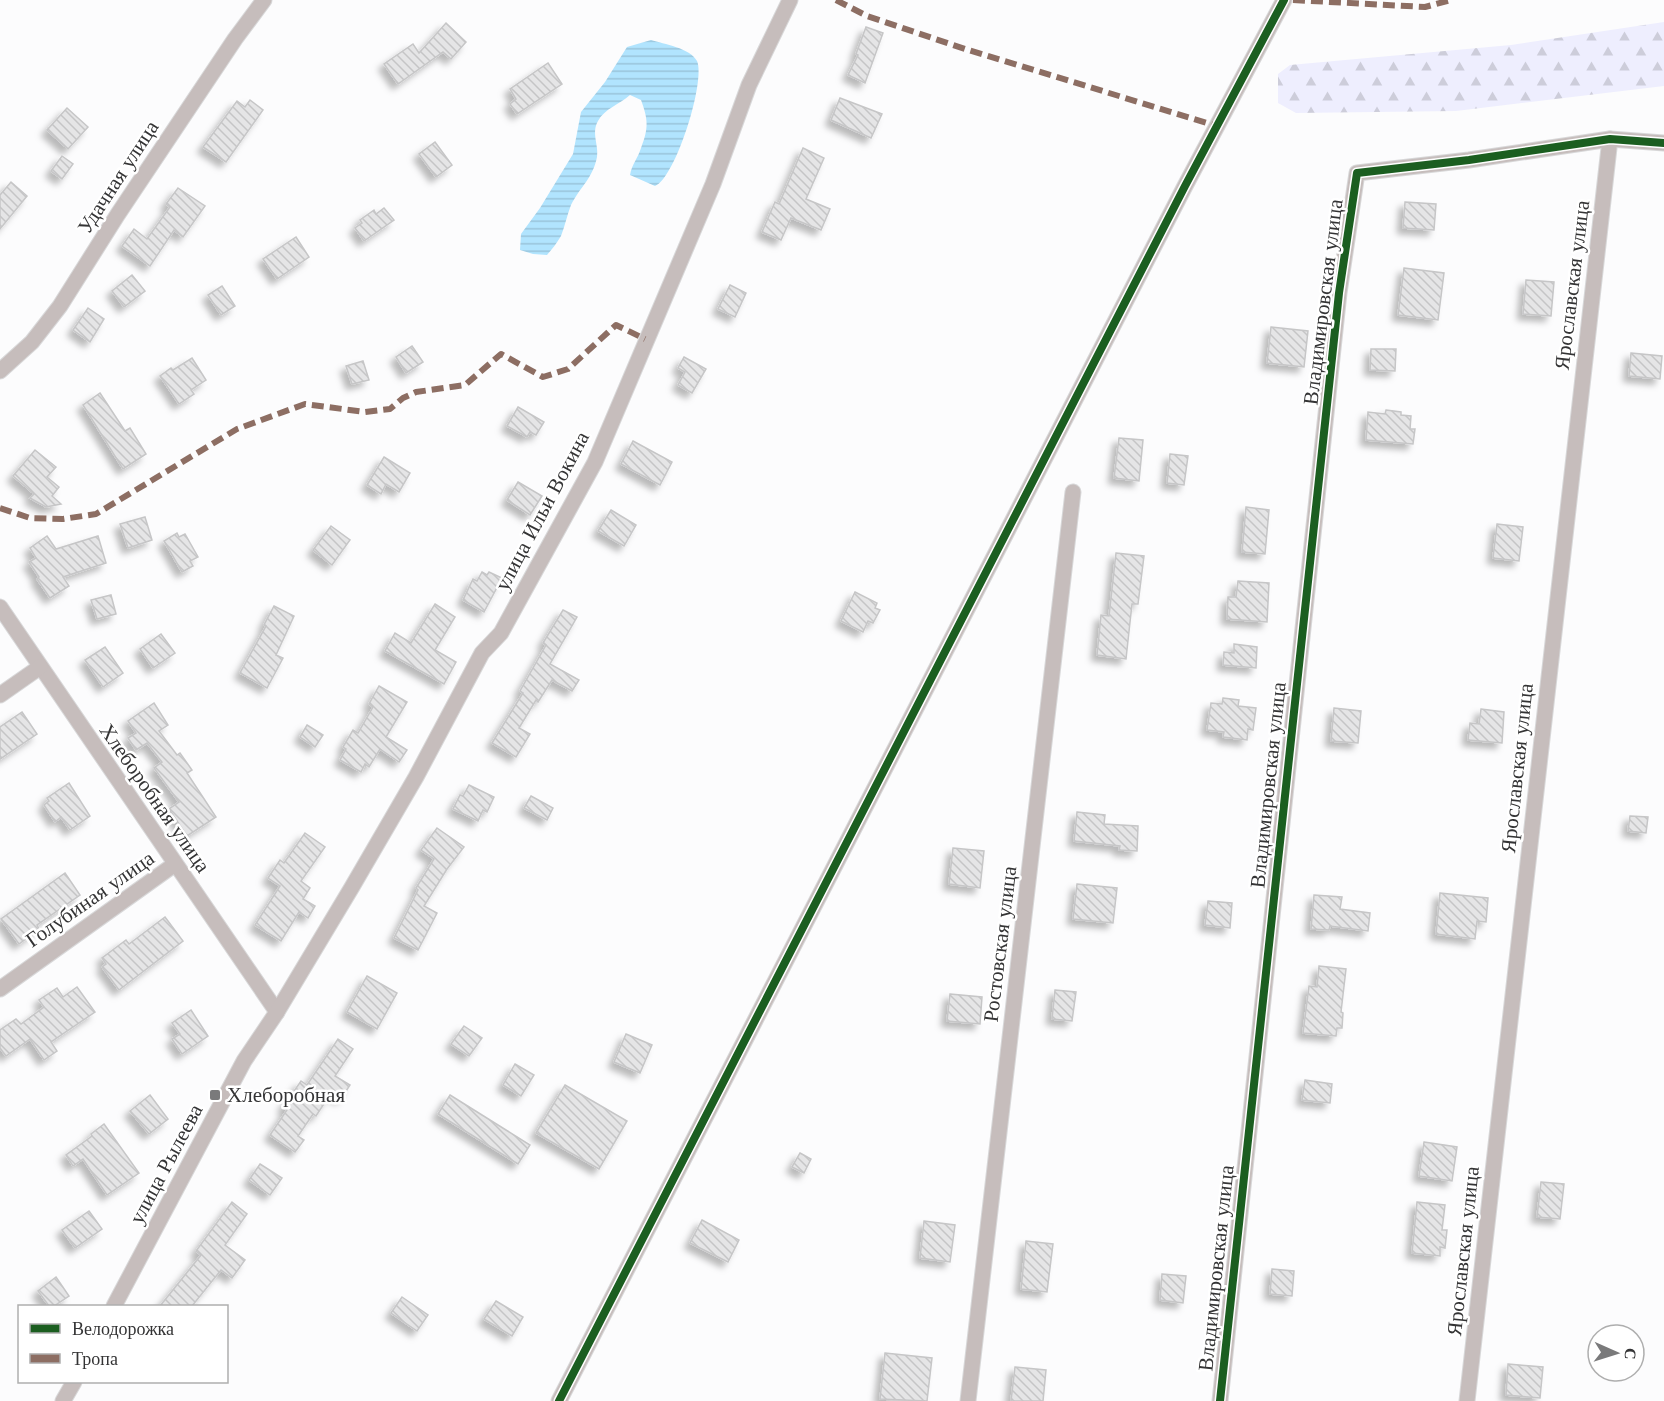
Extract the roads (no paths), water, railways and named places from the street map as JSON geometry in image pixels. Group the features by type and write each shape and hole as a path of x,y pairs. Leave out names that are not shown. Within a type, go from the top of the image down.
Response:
{"street":[{"name":"Удачная улица","path":"0,371 32,342 60,306 117,214 235,39 264,0"},
{"name":"улица Ильи Вокина","path":"277,1012 416,777 482,653 501,633 595,462 713,183 749,85 790,0"},
{"path":"559,1401 1185,186 1284,0"},
{"path":"1610,139 1664,143"},
{"name":"Владимировская улица","path":"1220,1401 1339,293 1357,173 1469,160 1610,139"},
{"name":"Ярославская улица","path":"1467,1401 1610,139"},
{"name":"Ростовская улица","path":"968,1401 1073,492"},
{"name":"Хлеборобная улица","path":"0,607 277,1012"},
{"path":"0,695 40,667"},
{"name":"Голубиная улица","path":"0,989 176,864"},
{"name":"улица Рылеева","path":"115,1305 244,1060 277,1012"},
{"path":"63,1401 73,1383"}],"water":[{"path":"651,40 689,53 697,61 699,72 687,128 663,179 655,186 630,175 644,141 647,124 641,100 630,95 608,110 598,121 595,130 597,157 595,164 571,205 556,244 547,255 520,250 521,234 573,154 581,112 605,82 627,47"}],"place":[{"name":"Хлеборобная","path":"215,1095"}]}
